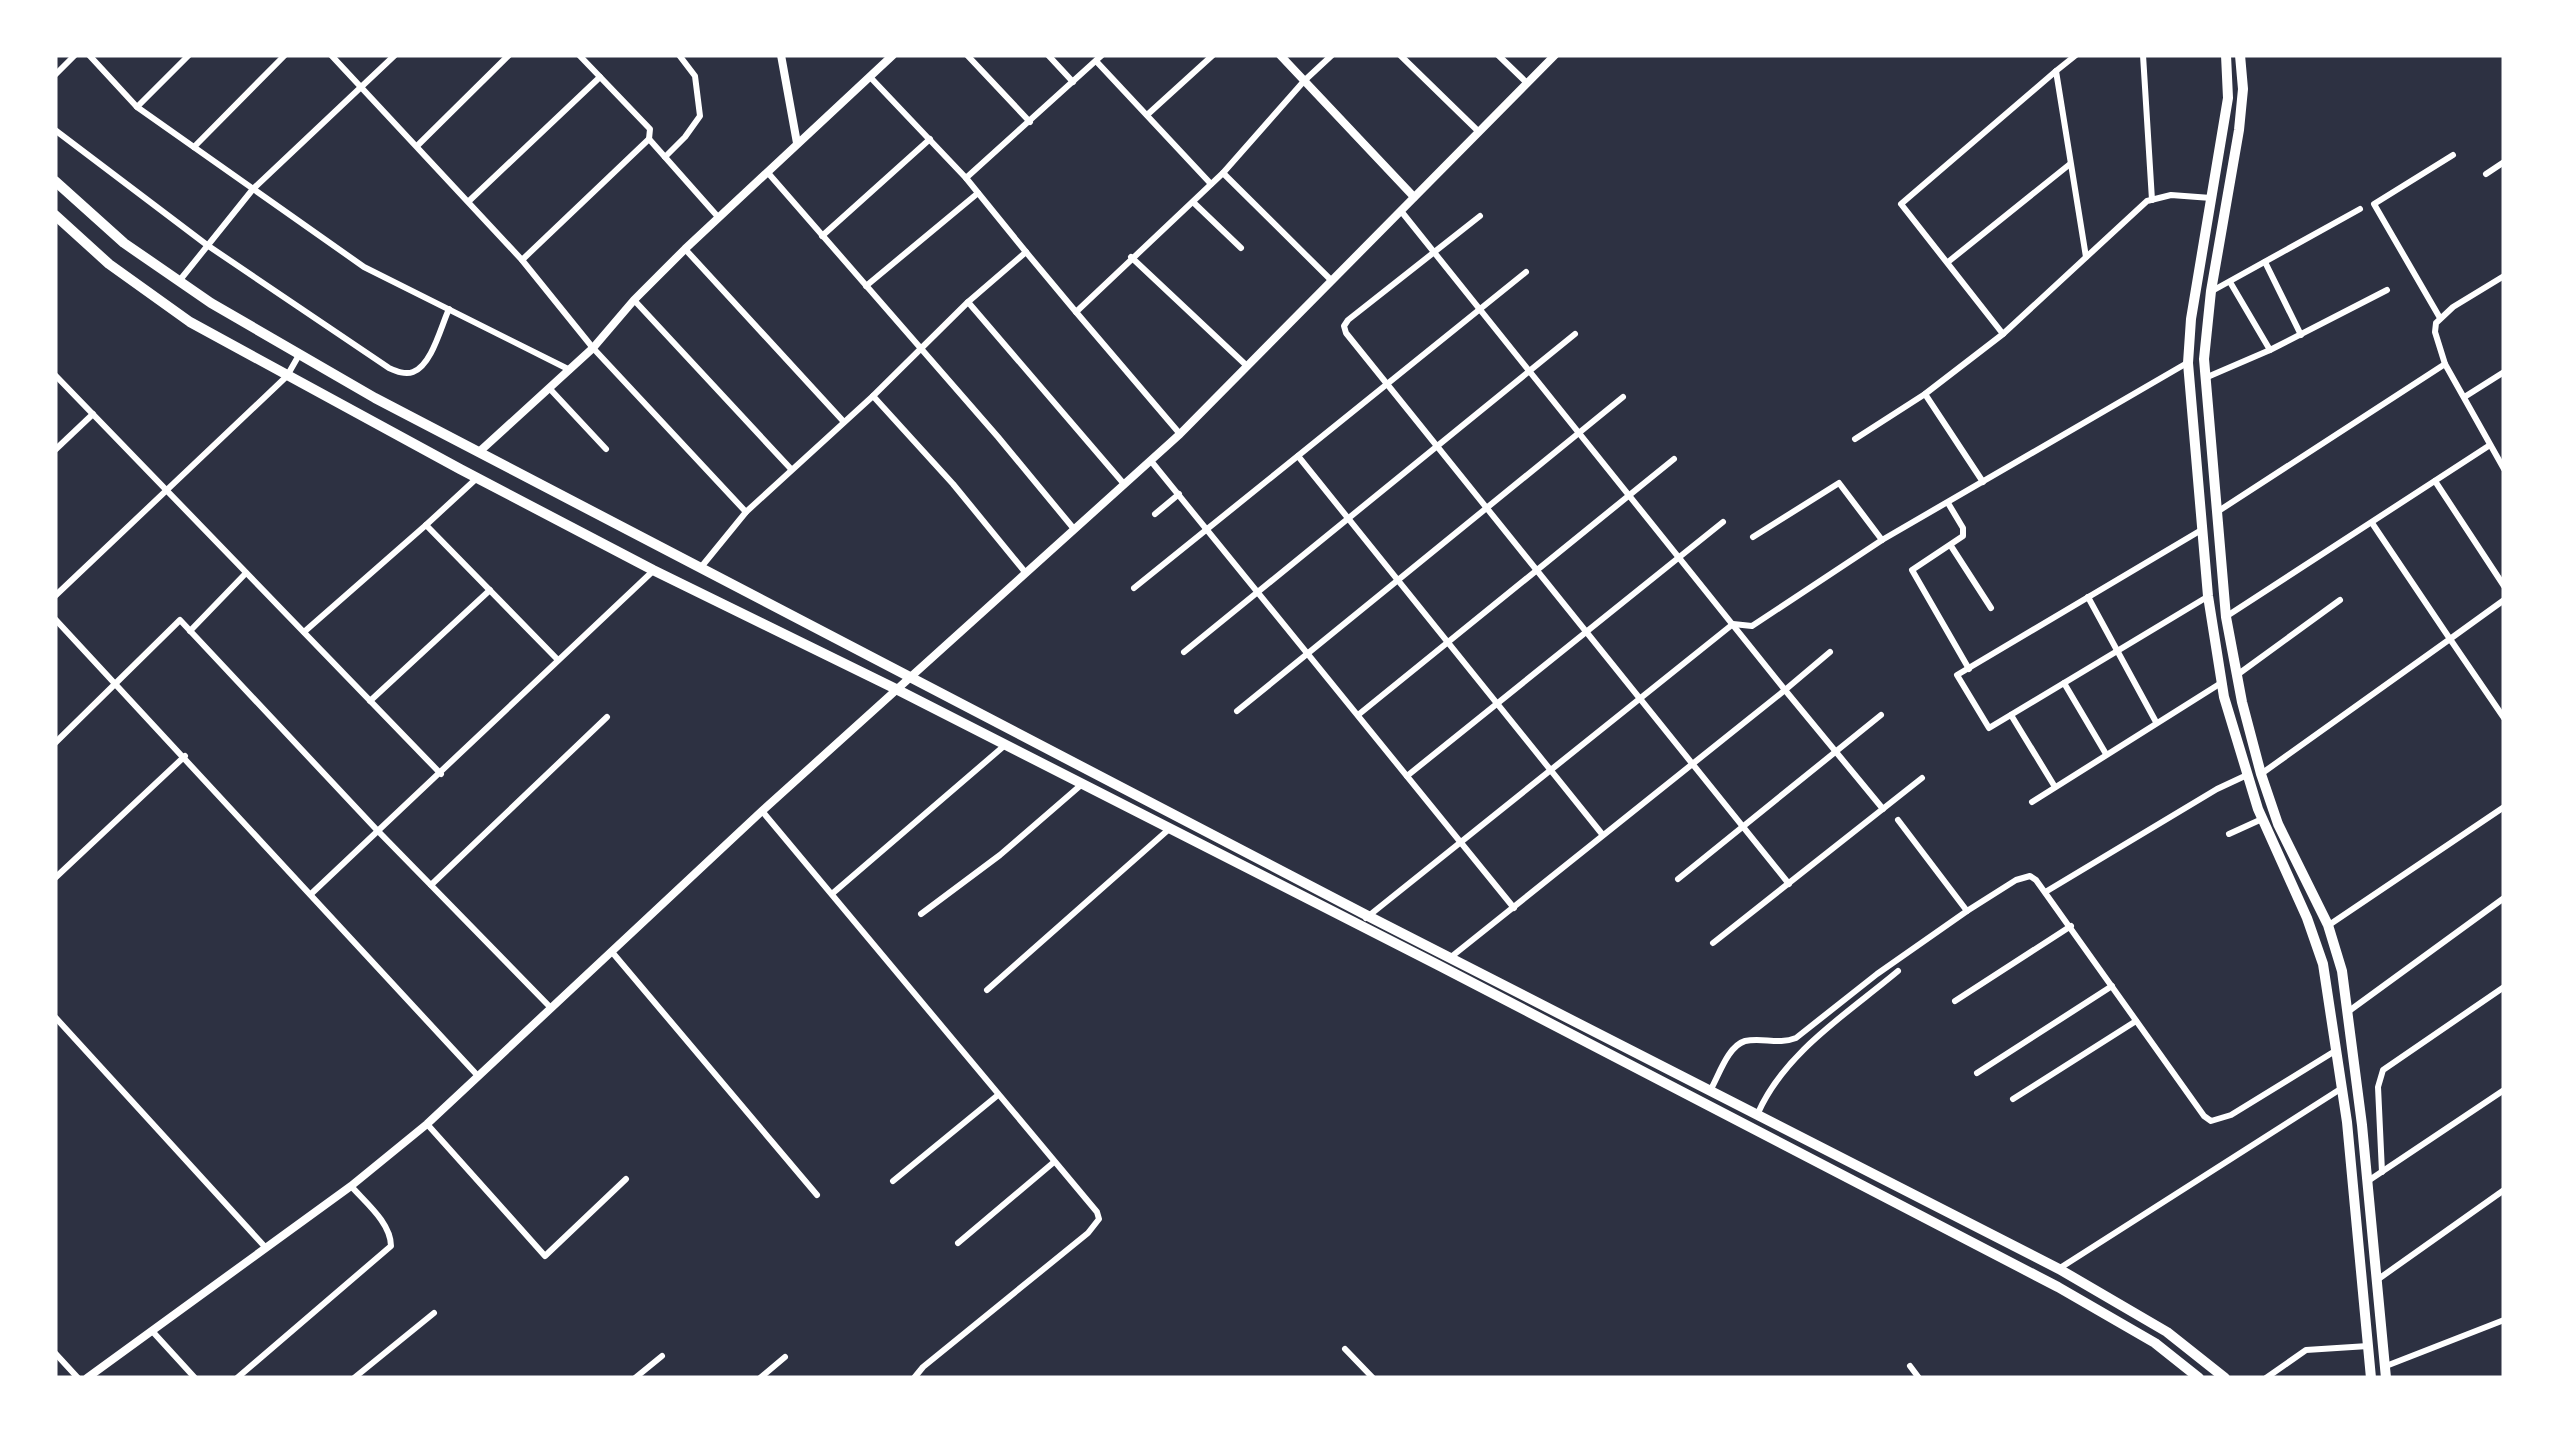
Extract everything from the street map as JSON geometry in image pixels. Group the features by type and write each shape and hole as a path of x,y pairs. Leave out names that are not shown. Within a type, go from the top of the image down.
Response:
{"main road":[{"path":"2226,55 2228,98 2191,319 2188,363 2208,596 2221,683 2247,775 2262,819 2307,918 2322,964 2342,1088 2371,1378"},
{"path":"2240,55 2243,89 2239,130 2211,291 2204,378 2226,617 2236,676 2261,774 2278,824 2328,926 2342,971 2368,1182 2385,1372"},
{"path":"55,181 124,243 179,281 374,398 1368,916 2059,1269 2167,1332 2225,1378"},
{"path":"55,216 109,264 162,302 287,376 654,570 1360,926 2058,1288 2155,1343 2198,1378"}],"street":[{"path":"55,75 75,55"},
{"path":"89,55 136,107 364,267 570,370"},
{"path":"136,107 189,55"},
{"path":"194,147 285,55"},
{"path":"330,55 469,201 593,348 746,512"},
{"path":"179,281 253,189 395,55"},
{"path":"418,146 510,55"},
{"path":"522,260 649,139 650,129 640,116 579,55"},
{"path":"665,157 700,116 695,76 680,55"},
{"path":"782,55 797,143"},
{"path":"480,452 593,348 684,250 893,55"},
{"path":"967,55 1030,122"},
{"path":"1048,55 1073,82"},
{"path":"1146,114 1213,55"},
{"path":"1280,55 1414,197"},
{"path":"1076,312 1223,173 1332,55"},
{"path":"1400,55 1478,131"},
{"path":"1498,55 1527,83"},
{"path":"87,1378 352,1186 427,1124 762,810 1180,434 1555,55"},
{"path":"2003,334 1901,204 2076,55"},
{"path":"2144,55 2152,200"},
{"path":"966,178 1099,58 1212,184"},
{"path":"2056,71 2086,257"},
{"path":"469,201 600,76"},
{"path":"871,78 966,178 1180,434"},
{"path":"55,130 208,245 341,338 403,373 419,368 449,310"},
{"path":"822,236 930,138"},
{"path":"649,139 719,218"},
{"path":"2440,318 2374,204 2454,155"},
{"path":"2486,174 2504,162"},
{"path":"1948,262 2070,164"},
{"path":"1223,173 1334,282"},
{"path":"769,174 1074,529"},
{"path":"866,286 978,192"},
{"path":"1855,439 1925,394 2003,334 2152,200 2189,194 2212,198"},
{"path":"1193,202 1240,248"},
{"path":"2211,291 2360,209"},
{"path":"1401,211 1883,809"},
{"path":"1480,216 1348,320 1344,326 1346,334 1789,884"},
{"path":"684,250 844,422"},
{"path":"702,566 746,512 791,468 1026,252"},
{"path":"1132,257 1246,366"},
{"path":"2265,262 2300,335"},
{"path":"1134,588 1526,272"},
{"path":"2504,276 2440,318 2434,332 2445,364 2504,468"},
{"path":"2230,282 2270,350"},
{"path":"2204,378 2270,350 2387,290"},
{"path":"634,300 791,468"},
{"path":"968,302 1124,484"},
{"path":"1184,652 1574,334"},
{"path":"55,596 287,376 299,354"},
{"path":"1360,926 1460,841 1733,624 1752,626 1882,540 2188,363"},
{"path":"2217,512 2445,364"},
{"path":"2466,396 2504,372"},
{"path":"55,375 440,774"},
{"path":"550,390 606,449"},
{"path":"1925,394 1983,482"},
{"path":"873,396 953,484 1024,572"},
{"path":"1237,711 1623,397"},
{"path":"55,450 92,414"},
{"path":"2226,617 2490,445"},
{"path":"1298,456 1602,834"},
{"path":"1358,715 1674,459"},
{"path":"1151,461 1514,908"},
{"path":"304,632 478,477"},
{"path":"2435,481 2504,586"},
{"path":"1753,537 1838,483 1882,540"},
{"path":"1155,514 1179,494"},
{"path":"1948,503 1965,532 1961,540 1912,570 1968,669"},
{"path":"1408,776 1723,522"},
{"path":"2372,523 2504,718"},
{"path":"426,525 558,660"},
{"path":"2202,529 1957,675 1989,728 2208,596"},
{"path":"1952,546 1991,608"},
{"path":"311,894 654,570"},
{"path":"190,631 246,572"},
{"path":"370,701 490,590"},
{"path":"2088,598 2156,722"},
{"path":"2236,676 2340,600"},
{"path":"2261,774 2504,600"},
{"path":"55,619 478,1076"},
{"path":"55,743 180,620 551,1008"},
{"path":"1451,958 1830,652"},
{"path":"2064,683 2106,754"},
{"path":"2032,802 2221,683"},
{"path":"1678,878 1881,714"},
{"path":"2011,715 2055,787"},
{"path":"431,885 607,717"},
{"path":"833,893 1004,746"},
{"path":"55,878 185,756"},
{"path":"2047,891 2247,775"},
{"path":"1713,943 1922,778"},
{"path":"921,914 1081,785"},
{"path":"2328,926 2504,806"},
{"path":"762,810 1099,1219 1096,1226 914,1378"},
{"path":"2229,834 2262,819"},
{"path":"1898,820 1967,911"},
{"path":"987,990 1168,830"},
{"path":"1711,1089 1736,1047 1744,1041 1783,1043 1796,1038 1967,911 2023,878 2036,880 2047,891 2204,1116 2211,1120 2231,1116 2336,1050"},
{"path":"2349,1011 2504,898"},
{"path":"1954,1001 2071,926"},
{"path":"612,952 817,1195"},
{"path":"1758,1113 1766,1094 1794,1057 1898,972"},
{"path":"1977,1073 2112,986"},
{"path":"2382,1172 2378,1087 2383,1070 2504,987"},
{"path":"55,1017 266,1248"},
{"path":"2013,1099 2136,1021"},
{"path":"2059,1269 2342,1088"},
{"path":"2368,1182 2504,1090"},
{"path":"892,1181 998,1095"},
{"path":"427,1124 544,1256 626,1180"},
{"path":"958,1243 1054,1162"},
{"path":"237,1378 392,1246 387,1228 352,1186"},
{"path":"2376,1280 2504,1190"},
{"path":"354,1378 434,1313"},
{"path":"2385,1372 2504,1320"},
{"path":"154,1332 195,1378"},
{"path":"2266,1378 2306,1350 2368,1346"},
{"path":"1345,1348 1373,1378"},
{"path":"55,1352 78,1378"},
{"path":"636,1378 662,1356"},
{"path":"760,1378 785,1357"},
{"path":"1910,1366 1919,1378"}]}
